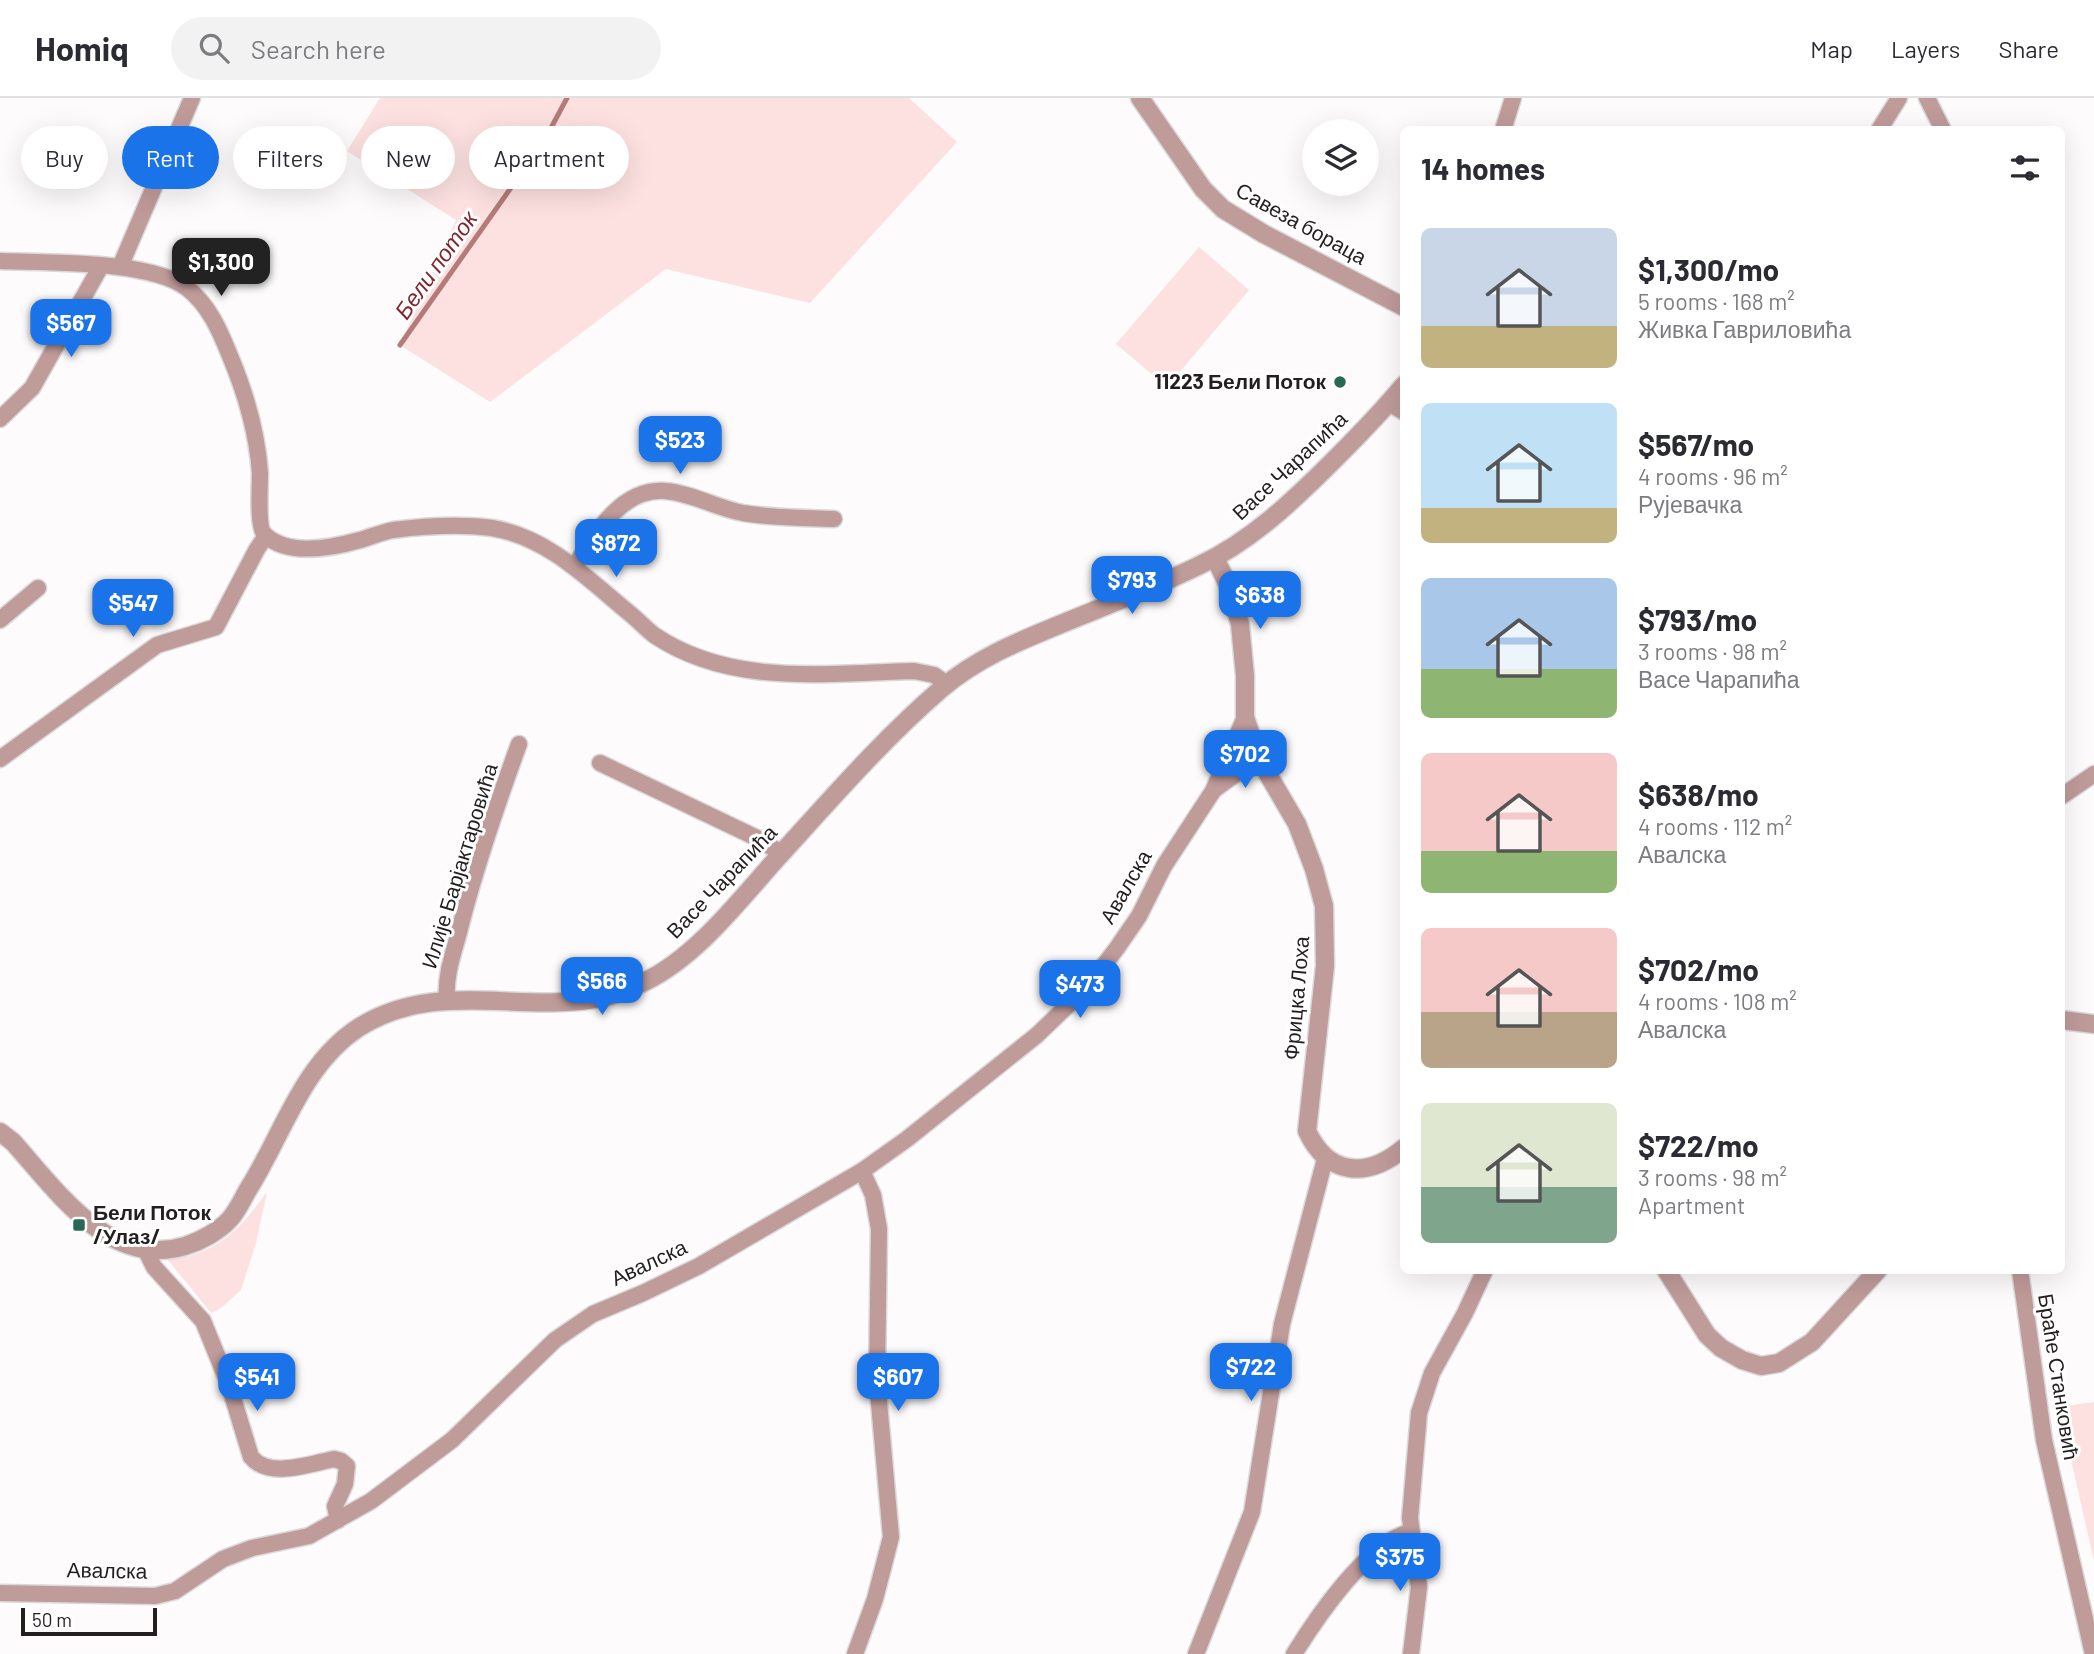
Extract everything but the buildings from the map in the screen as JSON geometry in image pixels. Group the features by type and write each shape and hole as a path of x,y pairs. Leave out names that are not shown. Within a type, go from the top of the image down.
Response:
{"street":[{"path":"120,267 192,98"},
{"name":"Савеза бораца","path":"1140,98 1203,189 1223,209 1264,234 1400,305"},
{"path":"1504,126 1513,98"},
{"path":"1882,126 1899,98"},
{"path":"1927,98 1941,126"},
{"path":"0,261 120,267 157,274 186,287 200,300 214,320 238,376 252,419 260,471 260,526 266,536 287,545 311,549 358,541 389,531 456,526 507,531 575,566 653,634 689,654 744,671 772,674 914,671 934,675 947,684"},
{"path":"0,419 32,388 101,266"},
{"name":"Васе Чарапића","path":"0,1132 13,1142 89,1223 116,1240 145,1249 170,1250 203,1239 230,1219 316,1069 328,1054 355,1030 402,1008 447,1000 595,999 627,990 662,972 699,942 901,725 947,684 996,652 1142,591 1215,558 1243,541 1396,407"},
{"path":"575,566 591,539 611,515 624,503 647,494 665,491 743,513 834,519"},
{"path":"0,759 157,645 216,627 266,536"},
{"name":"Авалска","path":"1213,790 1237,774 1262,764 1245,717 1245,676 1240,624 1229,587 1215,558"},
{"path":"0,620 38,588"},
{"name":"Авалска","path":"0,1592 155,1596 175,1591 223,1559 252,1548 309,1536 390,1488 452,1440 555,1340 574,1326 593,1314 699,1266 862,1171 989,1075 1037,1035 1088,986 1139,916 1164,866 1213,790 1245,717"},
{"name":"Илије Барјактаровића","path":"447,1000 448,976 463,914 519,744"},
{"path":"600,763 759,839 782,854"},
{"name":"Фрицка Лоха","path":"1262,764 1294,819 1314,869 1324,906 1325,966 1307,1131 1325,1159"},
{"path":"2065,794 2094,775"},
{"path":"2065,1020 2094,1024"},
{"path":"1196,1654 1252,1512 1282,1324 1325,1159 1347,1168 1364,1167 1380,1163 1400,1150"},
{"path":"855,1654 875,1599 891,1537 877,1380 879,1229 873,1195 862,1171"},
{"path":"145,1249 154,1267 203,1321 229,1384 251,1457 257,1464 269,1469 334,1459 347,1466 345,1484 335,1506 338,1520"},
{"path":"1411,1654 1419,1587 1410,1532 1413,1468 1422,1403 1432,1373 1465,1314 1483,1274"},
{"path":"1669,1274 1707,1335 1721,1348 1742,1360 1761,1366 1791,1358 1812,1342 1874,1274"},
{"name":"Браће Станковић","path":"2021,1274 2044,1440 2093,1654"},
{"path":"1294,1654 1310,1628 1352,1575 1389,1541 1410,1532"}],"shaded area":[{"path":"380,98 909,98 957,142 810,303 666,269 490,402 400,345 456,220 407,189 455,189 455,126 363,126"},
{"path":"361,129 361,160 347,151"},
{"path":"1199,247 1249,290 1167,387 1116,344"},
{"path":"267,1192 256,1243 241,1290 221,1308 211,1313 168,1260 201,1252 226,1238"},
{"path":"2094,1402 2094,1561 2059,1407"}],"waterway":[{"name":"Бели поток","path":"400,345 544,141 567,98"}],"place":[{"name":"11223 Бели Поток","path":"1340,382"},
{"name":"Бели Поток /Улаз/","path":"79,1225"}]}
